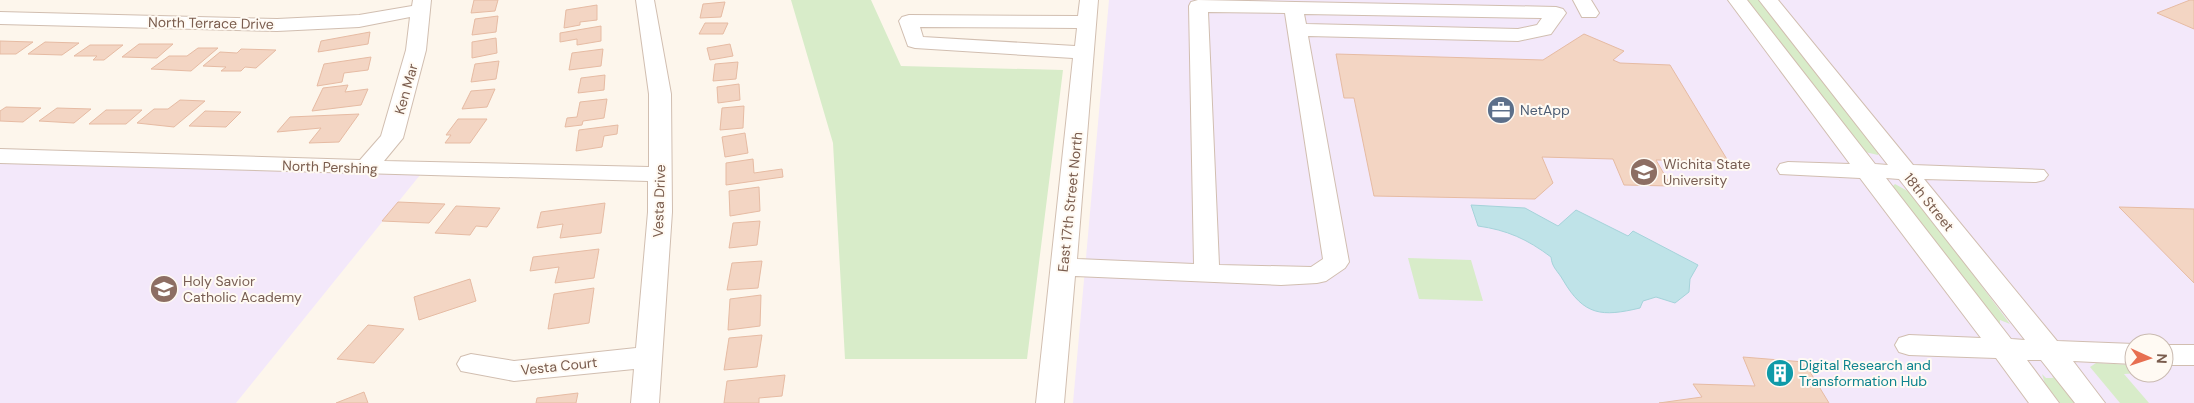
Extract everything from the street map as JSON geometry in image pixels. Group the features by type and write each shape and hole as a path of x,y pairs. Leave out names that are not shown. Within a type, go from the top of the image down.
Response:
{"street":[{"name":"Vesta Drive","path":"645,0 660,94 660,212 645,403"},
{"name":"18th Street","path":"1737,0 2045,403"},
{"name":"18th Street","path":"1768,0 2091,403"},
{"name":"North Terrace Drive","path":"0,18 277,24 359,21 421,5"},
{"name":"Ken Mar","path":"366,168 392,138 416,50 421,5"},
{"path":"1207,273 1198,6 1556,13 1544,30 1518,35 1298,30"},
{"path":"1063,267 1317,275 1336,262 1294,8"},
{"path":"1084,53 915,42 909,21 1088,11"},
{"name":"East 17th Street North","path":"1050,403 1088,11"},
{"name":"North Pershing","path":"0,156 366,168 660,174"},
{"path":"1788,169 1905,173 2036,174"},
{"path":"1909,345 2003,347 2124,354"},
{"path":"2174,355 2194,356"},
{"name":"Vesta Court","path":"471,364 514,371 649,357"}],"shaded area":[{"name":"Wichita State University","path":"1109,0 2194,0 2194,403 1073,403"},
{"name":"Holy Savior Catholic Academy","path":"0,163 420,175 236,403 0,403"}],"green space":[{"path":"791,0 871,0 901,66 1063,70 1027,359 845,359 833,143"},
{"path":"1745,0 1760,0 1878,152 1878,155 1865,152"},
{"path":"1895,184 1913,194 2010,324 2000,320 2000,324 1995,321 1893,190"},
{"path":"1408,258 1471,260 1483,301 1419,299"},
{"path":"2096,363 2124,364 2124,383 2132,383 2149,403 2120,403 2090,367"},
{"path":"2042,374 2046,378 2053,378 2052,375 2056,378 2078,403 2060,403 2045,384"}],"water":[{"path":"1471,205 1525,208 1558,226 1576,210 1628,236 1633,231 1698,265 1690,279 1689,292 1675,303 1656,297 1643,301 1640,308 1627,311 1604,313 1595,311 1579,301 1571,292 1554,267 1551,257 1534,245 1516,236 1478,226"}],"building":[{"path":"474,0 498,0 495,11 471,13"},
{"path":"2194,0 2194,29 2157,13"},
{"path":"725,2 721,17 700,18 703,4"},
{"path":"597,5 597,20 580,22 580,25 564,28 566,10"},
{"path":"498,16 496,32 472,35 475,19"},
{"path":"705,23 728,23 723,34 699,34"},
{"path":"601,26 601,41 577,45 577,39 560,42 560,33"},
{"path":"370,32 368,44 318,52 321,41"},
{"path":"1584,34 1624,51 1613,60 1620,63 1670,65 1728,161 1656,160 1671,186 1624,185 1613,159 1542,157 1553,183 1535,199 1374,196 1354,98 1344,98 1336,54 1543,60"},
{"path":"496,38 497,53 472,58 472,42"},
{"path":"0,41 33,42 16,54 0,54"},
{"path":"45,42 79,43 62,55 28,54"},
{"path":"139,44 173,44 157,58 122,57"},
{"path":"730,44 733,56 710,60 707,48"},
{"path":"90,45 123,45 104,60 93,60 97,56 74,56"},
{"path":"198,48 218,48 191,71 151,69 169,56 187,56"},
{"path":"241,49 276,50 256,68 245,67 241,71 221,71 226,67 203,66 220,52 237,53"},
{"path":"603,49 601,66 569,70 572,53"},
{"path":"371,57 368,70 344,73 342,82 317,86 324,64"},
{"path":"499,61 496,79 471,82 475,64"},
{"path":"738,62 736,79 713,81 715,64"},
{"path":"605,75 604,90 578,93 581,78"},
{"path":"739,84 740,100 718,103 717,87"},
{"path":"348,85 345,92 368,89 361,105 312,111 323,88"},
{"path":"495,89 487,107 462,109 471,91"},
{"path":"607,99 604,118 583,121 582,125 565,127 567,118 577,117 580,102"},
{"path":"180,100 205,101 174,127 137,123 154,109 168,109"},
{"path":"744,106 743,128 720,130 722,108"},
{"path":"6,107 41,108 23,122 0,121 0,111"},
{"path":"57,108 91,109 74,123 39,121"},
{"path":"106,110 142,110 126,124 89,124"},
{"path":"205,111 241,112 226,127 189,126"},
{"path":"359,114 339,142 309,143 321,128 277,132 290,117"},
{"path":"458,119 487,119 470,143 445,143 451,135 446,135"},
{"path":"618,125 617,134 604,136 602,147 576,151 579,130"},
{"path":"745,133 748,153 725,157 722,137"},
{"path":"753,159 754,173 782,169 783,177 726,185 726,163"},
{"path":"759,187 760,211 730,216 729,191"},
{"path":"398,202 445,204 429,223 382,221"},
{"path":"605,203 601,233 560,238 563,224 537,228 541,212"},
{"path":"456,206 500,208 487,227 476,226 470,235 435,233"},
{"path":"2119,207 2194,209 2194,283"},
{"path":"760,221 757,245 729,248 733,223"},
{"path":"599,249 594,278 555,283 559,267 530,271 533,257"},
{"path":"762,261 758,288 727,290 732,263"},
{"path":"470,279 476,301 419,320 414,297"},
{"path":"594,288 589,323 548,329 554,294"},
{"path":"761,295 760,326 728,330 730,299"},
{"path":"368,325 404,329 374,363 337,359"},
{"path":"762,335 757,367 724,370 729,338"},
{"name":"Digital Research and Transformation Hub","path":"1743,357 1804,362 1829,403 1659,403 1702,397 1693,384 1755,386"},
{"path":"785,375 782,396 759,398 759,403 724,403 727,381"},
{"path":"364,392 368,403 336,403"},
{"path":"578,393 576,403 536,403 537,398"}],"place":[{"name":"NetApp","path":"1501,110"},
{"name":"Wichita State University","path":"1644,172"},
{"name":"Holy Savior Catholic Academy","path":"164,289"},
{"name":"Digital Research and Transformation Hub","path":"1780,373"}]}
